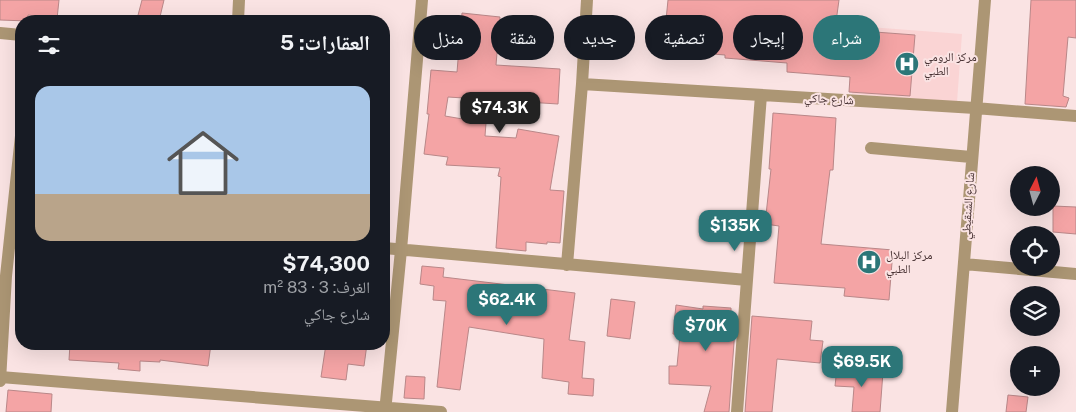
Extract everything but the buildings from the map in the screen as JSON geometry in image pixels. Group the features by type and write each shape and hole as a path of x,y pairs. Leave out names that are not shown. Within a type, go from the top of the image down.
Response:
{"street":[{"path":"238,15 239,0"},
{"path":"385,410 401,250 422,0"},
{"path":"568,265 587,0"},
{"name":"شارع الشنقيطي","path":"952,412 985,0"},
{"path":"0,33 15,34"},
{"name":"شارع جاكي","path":"582,84 1076,116"},
{"path":"737,412 761,95"},
{"path":"871,148 971,157"},
{"path":"0,381 6,276 15,224"},
{"path":"390,249 747,280"},
{"path":"964,264 1076,274"},
{"path":"0,377 385,410 441,412"}],"shaded area":[{"name":"مركز الرومي الطبي","path":"880,28 962,34 957,102 852,94 854,60 880,60"}],"place":[{"name":"مركز الرومي الطبي","path":"907,64"},
{"name":"مركز البلال الطبي","path":"869,262"}]}
